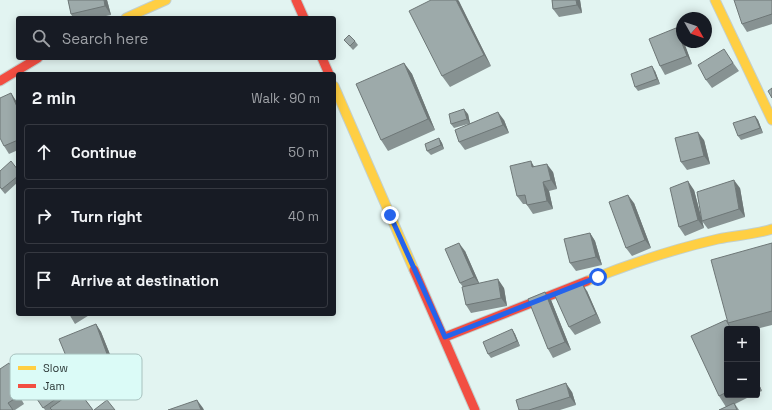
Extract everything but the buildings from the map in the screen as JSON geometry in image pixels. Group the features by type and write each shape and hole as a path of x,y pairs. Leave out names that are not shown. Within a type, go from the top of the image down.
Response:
{"street":[{"path":"130,16 166,0"},
{"path":"296,0 303,16"},
{"path":"715,0 772,120"},
{"path":"0,81 35,60"},
{"path":"323,60 328,72"},
{"path":"336,91 445,337 475,410"},
{"path":"445,337 598,277 663,255 719,239 756,234 772,230"}],"traffic: slow":[{"path":"130,16 166,0"},
{"path":"715,0 772,120"},
{"path":"336,91 414,270"},
{"path":"587,281 635,263 685,247 772,229"}],"traffic: jam":[{"path":"296,0 303,16"},
{"path":"0,81 35,60"},
{"path":"323,60 328,72"},
{"path":"414,270 475,410"},
{"path":"445,337 587,281"}],"route":[{"path":"390,215 445,337 598,277"}]}
